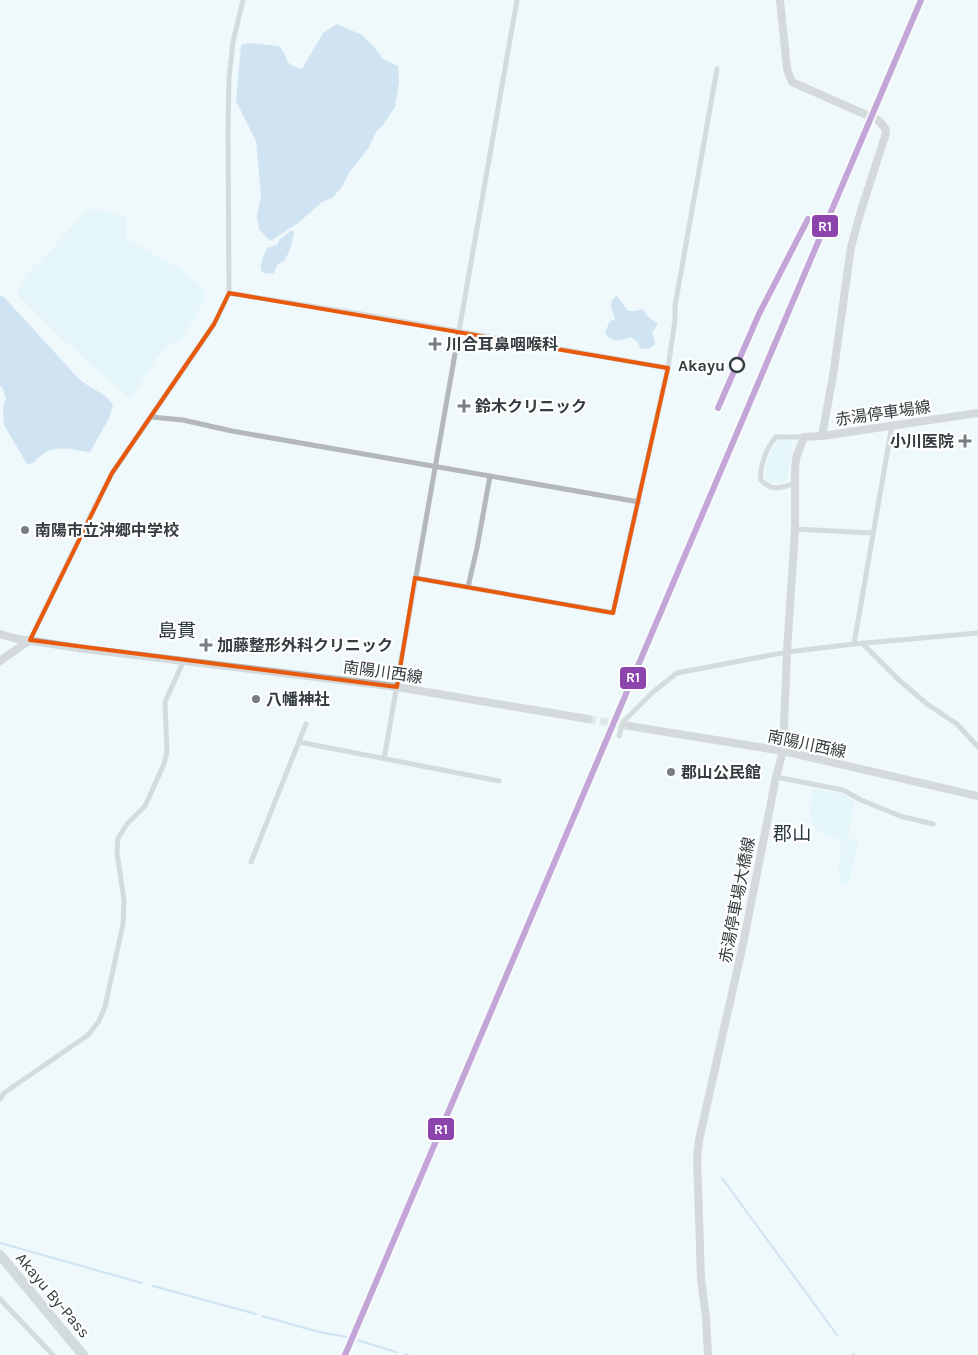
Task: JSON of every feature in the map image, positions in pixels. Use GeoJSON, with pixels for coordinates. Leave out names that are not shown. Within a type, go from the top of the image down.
{"type":"FeatureCollection","features":[{"type":"Feature","properties":{"kind":"highway","name":"Akayu By-Pass"},"geometry":{"type":"LineString","coordinates":[[0,1255],[84,1355]]}},
{"type":"Feature","properties":{"kind":"main road"},"geometry":{"type":"LineString","coordinates":[[780,0],[787,69],[792,82],[878,120],[885,128],[886,133],[851,247],[833,376],[822,436]]}},
{"type":"Feature","properties":{"kind":"main road","name":"赤湯停車場線"},"geometry":{"type":"LineString","coordinates":[[804,437],[978,413]]}},
{"type":"Feature","properties":{"kind":"main road","name":"赤湯停車場大橋線"},"geometry":{"type":"LineString","coordinates":[[708,1355],[701,1278],[697,1158],[699,1140],[743,944],[776,776],[783,751],[795,529],[796,458],[804,437]]}},
{"type":"Feature","properties":{"kind":"main road","name":"南陽川西線"},"geometry":{"type":"LineString","coordinates":[[0,634],[13,638],[85,649],[396,687],[588,719]]}},
{"type":"Feature","properties":{"kind":"main road"},"geometry":{"type":"LineString","coordinates":[[0,661],[30,640]]}},
{"type":"Feature","properties":{"kind":"main road","name":"南陽川西線"},"geometry":{"type":"LineString","coordinates":[[629,726],[783,751],[978,796]]}},
{"type":"Feature","properties":{"kind":"street"},"geometry":{"type":"LineString","coordinates":[[30,640],[112,473],[214,324],[229,293],[229,78],[243,0]]}},
{"type":"Feature","properties":{"kind":"street"},"geometry":{"type":"LineString","coordinates":[[384,759],[517,0]]}},
{"type":"Feature","properties":{"kind":"street"},"geometry":{"type":"LineString","coordinates":[[415,578],[613,613],[668,368],[675,320],[675,306],[716,69]]}},
{"type":"Feature","properties":{"kind":"street"},"geometry":{"type":"LineString","coordinates":[[229,293],[668,368]]}},
{"type":"Feature","properties":{"kind":"street"},"geometry":{"type":"LineString","coordinates":[[151,417],[183,420],[639,502]]}},
{"type":"Feature","properties":{"kind":"street"},"geometry":{"type":"LineString","coordinates":[[854,644],[892,425]]}},
{"type":"Feature","properties":{"kind":"street"},"geometry":{"type":"LineString","coordinates":[[795,483],[780,489],[770,488],[761,480],[760,471],[771,443],[776,437],[804,437]]}},
{"type":"Feature","properties":{"kind":"street"},"geometry":{"type":"LineString","coordinates":[[468,587],[490,476]]}},
{"type":"Feature","properties":{"kind":"street"},"geometry":{"type":"LineString","coordinates":[[795,529],[874,533]]}},
{"type":"Feature","properties":{"kind":"street"},"geometry":{"type":"LineString","coordinates":[[619,736],[623,722],[653,692],[677,673],[787,652],[978,633]]}},
{"type":"Feature","properties":{"kind":"street"},"geometry":{"type":"LineString","coordinates":[[862,644],[899,680],[928,704],[957,724],[978,747]]}},
{"type":"Feature","properties":{"kind":"street"},"geometry":{"type":"LineString","coordinates":[[0,1098],[4,1093],[88,1035],[100,1020],[105,1007],[123,924],[124,900],[118,838],[126,824],[145,806],[164,764],[166,752],[165,702],[184,660]]}},
{"type":"Feature","properties":{"kind":"street"},"geometry":{"type":"LineString","coordinates":[[251,862],[306,724]]}},
{"type":"Feature","properties":{"kind":"street"},"geometry":{"type":"LineString","coordinates":[[299,742],[499,781]]}},
{"type":"Feature","properties":{"kind":"street"},"geometry":{"type":"LineString","coordinates":[[776,776],[842,790],[900,816],[932,824]]}},
{"type":"Feature","properties":{"kind":"street"},"geometry":{"type":"LineString","coordinates":[[0,1299],[53,1355]]}},
{"type":"Feature","properties":{"kind":"highlighted area"},"geometry":{"type":"Polygon","coordinates":[[[229,293],[668,368],[613,613],[415,578],[397,687],[30,640],[112,473],[214,324],[229,293]]]}},
{"type":"Feature","properties":{"kind":"shaded area"},"geometry":{"type":"Polygon","coordinates":[[[89,209],[127,216],[126,239],[181,269],[205,291],[205,299],[182,339],[170,344],[158,356],[131,399],[61,338],[17,294],[27,273],[89,209]]]}},
{"type":"Feature","properties":{"kind":"shaded area"},"geometry":{"type":"Polygon","coordinates":[[[783,439],[792,440],[791,457],[786,480],[780,483],[768,481],[766,471],[769,458],[775,446],[783,439]]]}},
{"type":"Feature","properties":{"kind":"shaded area"},"geometry":{"type":"Polygon","coordinates":[[[813,788],[843,794],[854,801],[848,838],[858,842],[849,884],[844,885],[841,883],[839,870],[840,840],[821,833],[813,824],[811,812],[813,788]]]}},
{"type":"Feature","properties":{"kind":"water"},"geometry":{"type":"Polygon","coordinates":[[[337,24],[362,35],[383,59],[398,66],[399,82],[395,107],[376,132],[369,147],[349,173],[342,187],[332,198],[322,202],[298,223],[270,241],[259,229],[257,217],[261,195],[256,141],[236,101],[241,45],[249,43],[279,46],[291,65],[302,69],[323,33],[337,24]]]}},
{"type":"Feature","properties":{"kind":"water"},"geometry":{"type":"Polygon","coordinates":[[[292,230],[294,233],[290,250],[284,261],[278,264],[274,273],[263,272],[261,266],[267,248],[277,245],[280,239],[292,230]]]}},
{"type":"Feature","properties":{"kind":"water"},"geometry":{"type":"Polygon","coordinates":[[[2,295],[79,379],[106,397],[113,405],[109,418],[90,452],[59,448],[46,452],[34,463],[27,464],[4,425],[3,408],[6,398],[2,387],[0,387],[0,296],[2,295]]]}},
{"type":"Feature","properties":{"kind":"water"},"geometry":{"type":"Polygon","coordinates":[[[617,296],[628,311],[641,309],[657,323],[652,332],[655,344],[652,347],[640,348],[638,342],[630,337],[616,340],[607,336],[605,332],[610,321],[614,320],[615,317],[611,303],[617,296]]]}},
{"type":"Feature","properties":{"kind":"waterway"},"geometry":{"type":"LineString","coordinates":[[722,1178],[837,1335]]}},
{"type":"Feature","properties":{"kind":"waterway"},"geometry":{"type":"LineString","coordinates":[[0,1243],[142,1283]]}},
{"type":"Feature","properties":{"kind":"waterway"},"geometry":{"type":"LineString","coordinates":[[153,1286],[256,1314]]}},
{"type":"Feature","properties":{"kind":"waterway"},"geometry":{"type":"LineString","coordinates":[[262,1316],[319,1332],[347,1337],[396,1352]]}},
{"type":"Feature","properties":{"kind":"tunnel"},"geometry":{"type":"LineString","coordinates":[[588,719],[629,726]]}},
{"type":"Feature","properties":{"kind":"railway"},"geometry":{"type":"LineString","coordinates":[[718,408],[737,363]]}},
{"type":"Feature","properties":{"kind":"transit line","name":"R1"},"geometry":{"type":"LineString","coordinates":[[345,1355],[921,0]]}},
{"type":"Feature","properties":{"kind":"transit line","name":"R1"},"geometry":{"type":"LineString","coordinates":[[718,408],[759,314],[808,219]]}},
{"type":"Feature","properties":{"kind":"place","name":"川合耳鼻咽喉科"},"geometry":{"type":"Point","coordinates":[435,344]}},
{"type":"Feature","properties":{"kind":"place","name":"Akayu"},"geometry":{"type":"Point","coordinates":[737,365]}},
{"type":"Feature","properties":{"kind":"place","name":"鈴木クリニック"},"geometry":{"type":"Point","coordinates":[464,406]}},
{"type":"Feature","properties":{"kind":"place","name":"小川医院"},"geometry":{"type":"Point","coordinates":[965,441]}},
{"type":"Feature","properties":{"kind":"place","name":"南陽市立沖郷中学校"},"geometry":{"type":"Point","coordinates":[25,530]}},
{"type":"Feature","properties":{"kind":"place","name":"加藤整形外科クリニック"},"geometry":{"type":"Point","coordinates":[206,645]}},
{"type":"Feature","properties":{"kind":"place","name":"八幡神社"},"geometry":{"type":"Point","coordinates":[256,699]}},
{"type":"Feature","properties":{"kind":"place","name":"郡山公民館"},"geometry":{"type":"Point","coordinates":[671,772]}},
{"type":"Feature","properties":{"kind":"district","name":"島貫"},"geometry":{"type":"Point","coordinates":[177,631]}},
{"type":"Feature","properties":{"kind":"district","name":"郡山"},"geometry":{"type":"Point","coordinates":[792,834]}}]}
